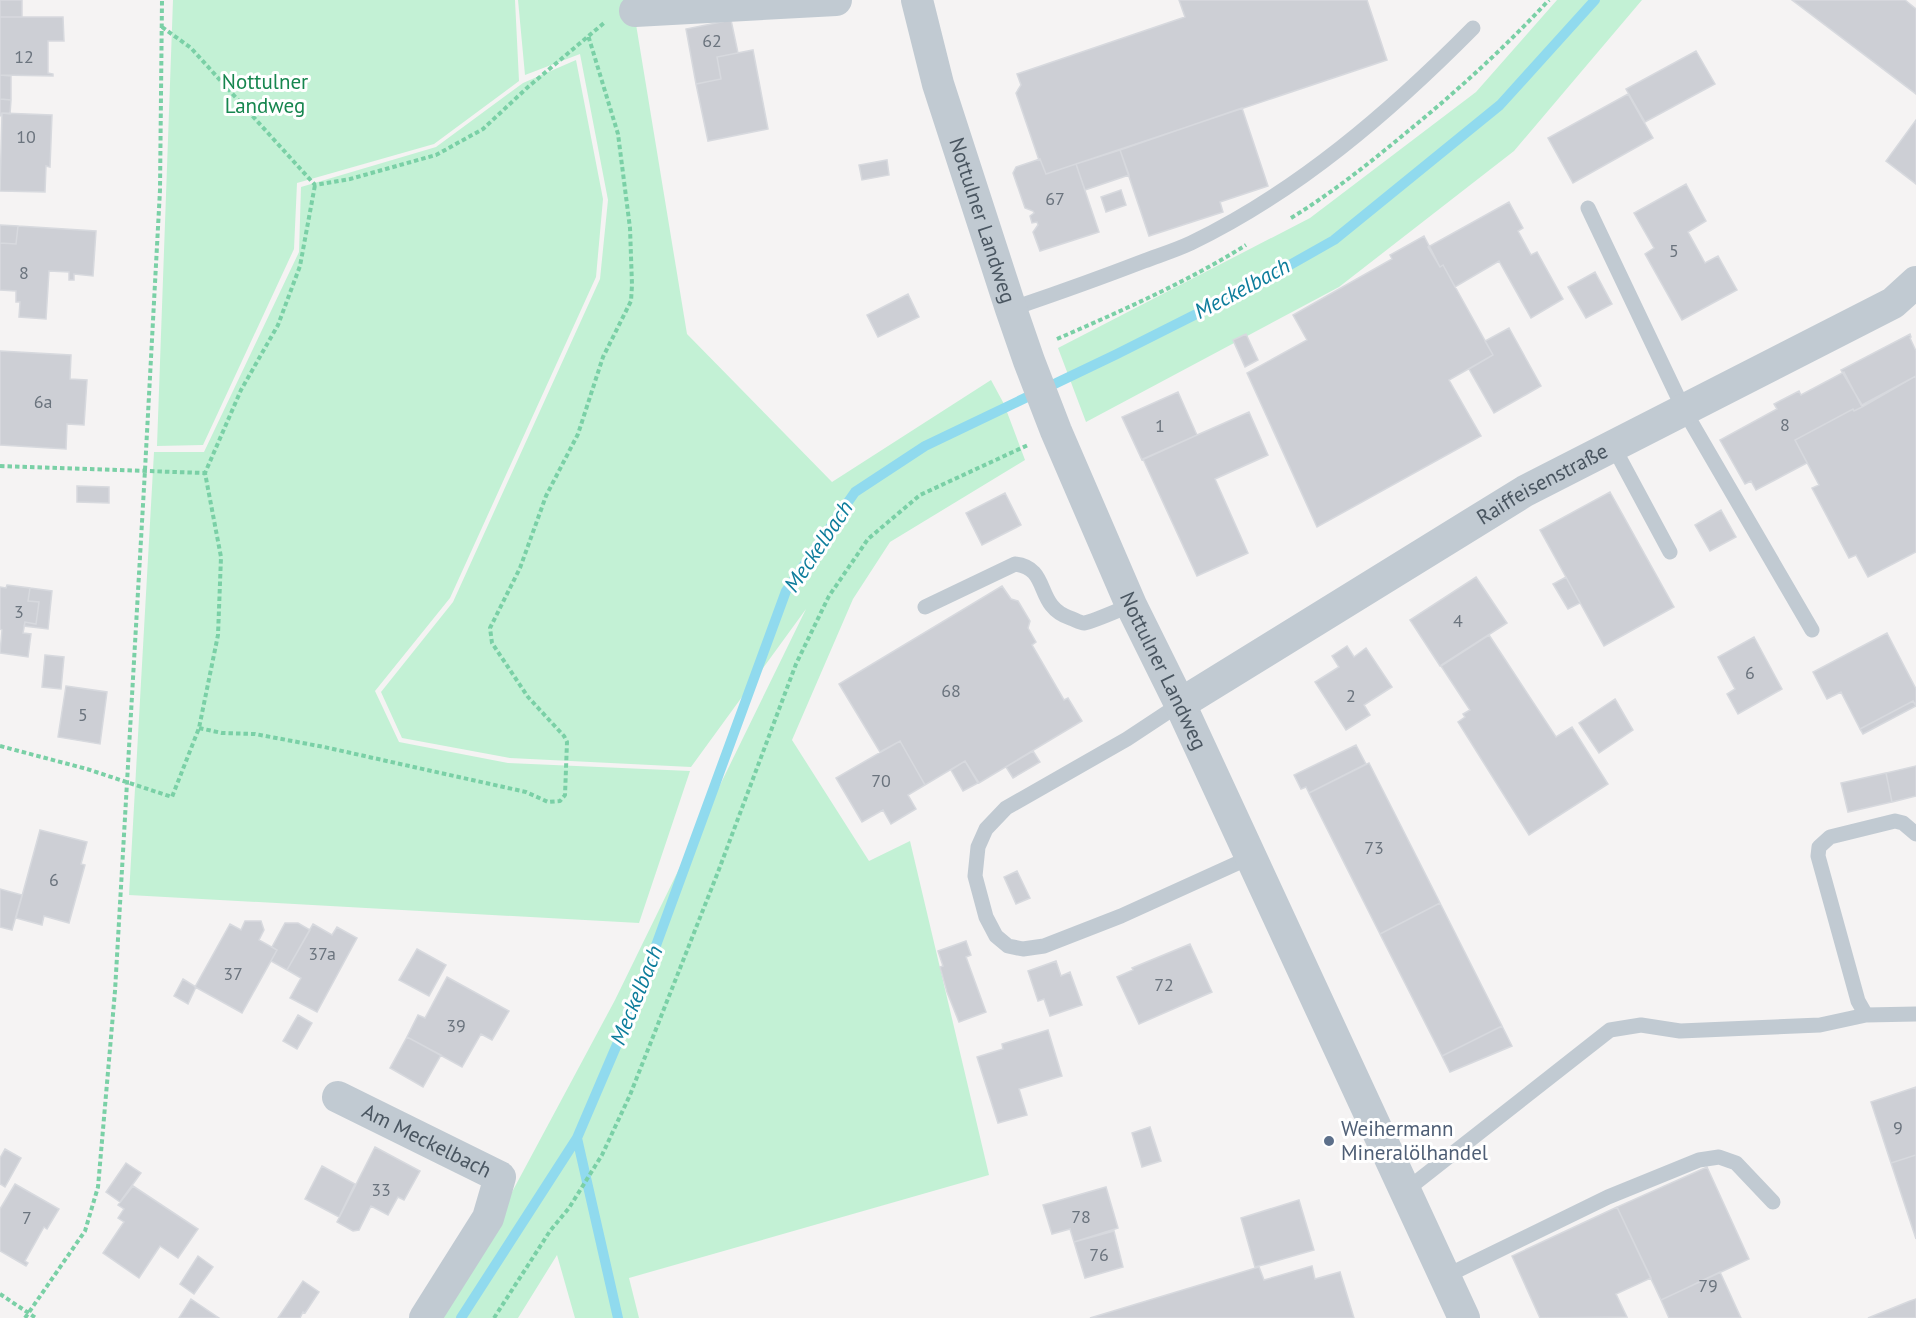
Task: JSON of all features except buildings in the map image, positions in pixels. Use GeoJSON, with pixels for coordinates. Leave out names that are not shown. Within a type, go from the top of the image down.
{"type":"FeatureCollection","features":[{"type":"Feature","properties":{"kind":"street"},"geometry":{"type":"LineString","coordinates":[[635,11],[836,0]]}},
{"type":"Feature","properties":{"kind":"street","name":"Nottulner Landweg"},"geometry":{"type":"LineString","coordinates":[[917,0],[938,84],[1011,309],[1053,425],[1131,605],[1180,704],[1464,1318]]}},
{"type":"Feature","properties":{"kind":"street","name":"Raiffeisenstraße"},"geometry":{"type":"LineString","coordinates":[[1180,704],[1525,491],[1893,303],[1916,282]]}},
{"type":"Feature","properties":{"kind":"street","name":"Am Meckelbach"},"geometry":{"type":"LineString","coordinates":[[338,1097],[500,1177],[488,1218],[425,1318]]}},
{"type":"Feature","properties":{"kind":"lane"},"geometry":{"type":"LineString","coordinates":[[1011,309],[1190,244],[1260,205],[1348,142],[1439,62],[1473,28]]}},
{"type":"Feature","properties":{"kind":"lane"},"geometry":{"type":"LineString","coordinates":[[1588,208],[1684,410],[1812,630]]}},
{"type":"Feature","properties":{"kind":"lane"},"geometry":{"type":"LineString","coordinates":[[1613,446],[1670,552]]}},
{"type":"Feature","properties":{"kind":"lane"},"geometry":{"type":"LineString","coordinates":[[925,607],[1015,564],[1027,565],[1037,575],[1048,603],[1062,615],[1083,623],[1131,605]]}},
{"type":"Feature","properties":{"kind":"lane"},"geometry":{"type":"LineString","coordinates":[[1180,704],[1127,739],[1006,808],[986,829],[978,847],[975,876],[986,917],[996,936],[1008,946],[1023,950],[1044,946],[1121,916],[1251,857]]}},
{"type":"Feature","properties":{"kind":"lane"},"geometry":{"type":"LineString","coordinates":[[1866,1015],[1858,1001],[1818,856],[1819,846],[1830,837],[1895,821],[1903,823],[1916,834]]}},
{"type":"Feature","properties":{"kind":"lane"},"geometry":{"type":"LineString","coordinates":[[1405,1191],[1610,1030],[1641,1025],[1680,1031],[1820,1025],[1866,1015],[1916,1014]]}},
{"type":"Feature","properties":{"kind":"lane"},"geometry":{"type":"LineString","coordinates":[[1444,1276],[1608,1197],[1699,1160],[1719,1157],[1736,1163],[1773,1202]]}},
{"type":"Feature","properties":{"kind":"path"},"geometry":{"type":"LineString","coordinates":[[25,1318],[85,1231],[98,1187],[115,991],[145,470],[160,190],[162,0]]}},
{"type":"Feature","properties":{"kind":"path"},"geometry":{"type":"LineString","coordinates":[[315,185],[350,179],[436,154],[474,134],[483,129],[604,22],[635,11]]}},
{"type":"Feature","properties":{"kind":"path"},"geometry":{"type":"LineString","coordinates":[[162,26],[191,48],[315,185]]}},
{"type":"Feature","properties":{"kind":"path"},"geometry":{"type":"LineString","coordinates":[[199,728],[222,733],[255,734],[365,756],[526,792],[548,802],[560,801],[566,795],[567,742],[528,697],[489,635],[490,628],[520,568],[546,496],[578,434],[603,357],[631,301],[630,228],[618,134],[588,35]]}},
{"type":"Feature","properties":{"kind":"path"},"geometry":{"type":"LineString","coordinates":[[0,747],[87,769],[172,797],[199,728],[218,635],[222,557],[205,473],[241,390],[278,325],[300,266],[315,185]]}},
{"type":"Feature","properties":{"kind":"path"},"geometry":{"type":"LineString","coordinates":[[494,1318],[602,1155],[630,1095],[665,1010],[796,664],[830,596],[868,539],[920,495],[1053,425]]}},
{"type":"Feature","properties":{"kind":"path"},"geometry":{"type":"LineString","coordinates":[[0,466],[205,473]]}},
{"type":"Feature","properties":{"kind":"path"},"geometry":{"type":"LineString","coordinates":[[0,1294],[36,1318]]}},
{"type":"Feature","properties":{"kind":"green space","name":"Nottulner Landweg"},"geometry":{"type":"Polygon","coordinates":[[[173,0],[515,0],[519,81],[434,144],[297,183],[294,249],[203,445],[157,446],[173,0]]]}},
{"type":"Feature","properties":{"kind":"green space"},"geometry":{"type":"Polygon","coordinates":[[[518,0],[632,0],[687,334],[832,482],[991,380],[1004,404],[1025,460],[890,542],[853,599],[792,740],[869,861],[910,841],[989,1175],[629,1278],[639,1318],[575,1318],[557,1255],[518,1318],[437,1318],[482,1248],[615,1000],[806,609],[691,767],[510,758],[402,738],[381,692],[453,602],[600,279],[608,200],[580,54],[525,75],[518,0]]]}},
{"type":"Feature","properties":{"kind":"green space"},"geometry":{"type":"Polygon","coordinates":[[[1557,0],[1642,0],[1514,151],[1339,287],[1086,422],[1058,348],[1310,218],[1476,92],[1557,0]]]}},
{"type":"Feature","properties":{"kind":"green space"},"geometry":{"type":"Polygon","coordinates":[[[576,60],[603,199],[596,277],[450,598],[375,691],[399,742],[508,763],[690,771],[639,923],[129,895],[154,452],[204,452],[299,252],[301,187],[436,147],[523,83],[576,60]]]}},
{"type":"Feature","properties":{"kind":"waterway","name":"Meckelbach"},"geometry":{"type":"LineString","coordinates":[[461,1318],[577,1138],[636,1000],[786,591],[855,492],[925,446],[1258,283],[1334,240],[1500,105],[1595,0]]}},
{"type":"Feature","properties":{"kind":"waterway"},"geometry":{"type":"LineString","coordinates":[[577,1138],[618,1318]]}},
{"type":"Feature","properties":{"kind":"place","name":"Weihermann Mineralölhandel"},"geometry":{"type":"Point","coordinates":[1329,1141]}}]}
